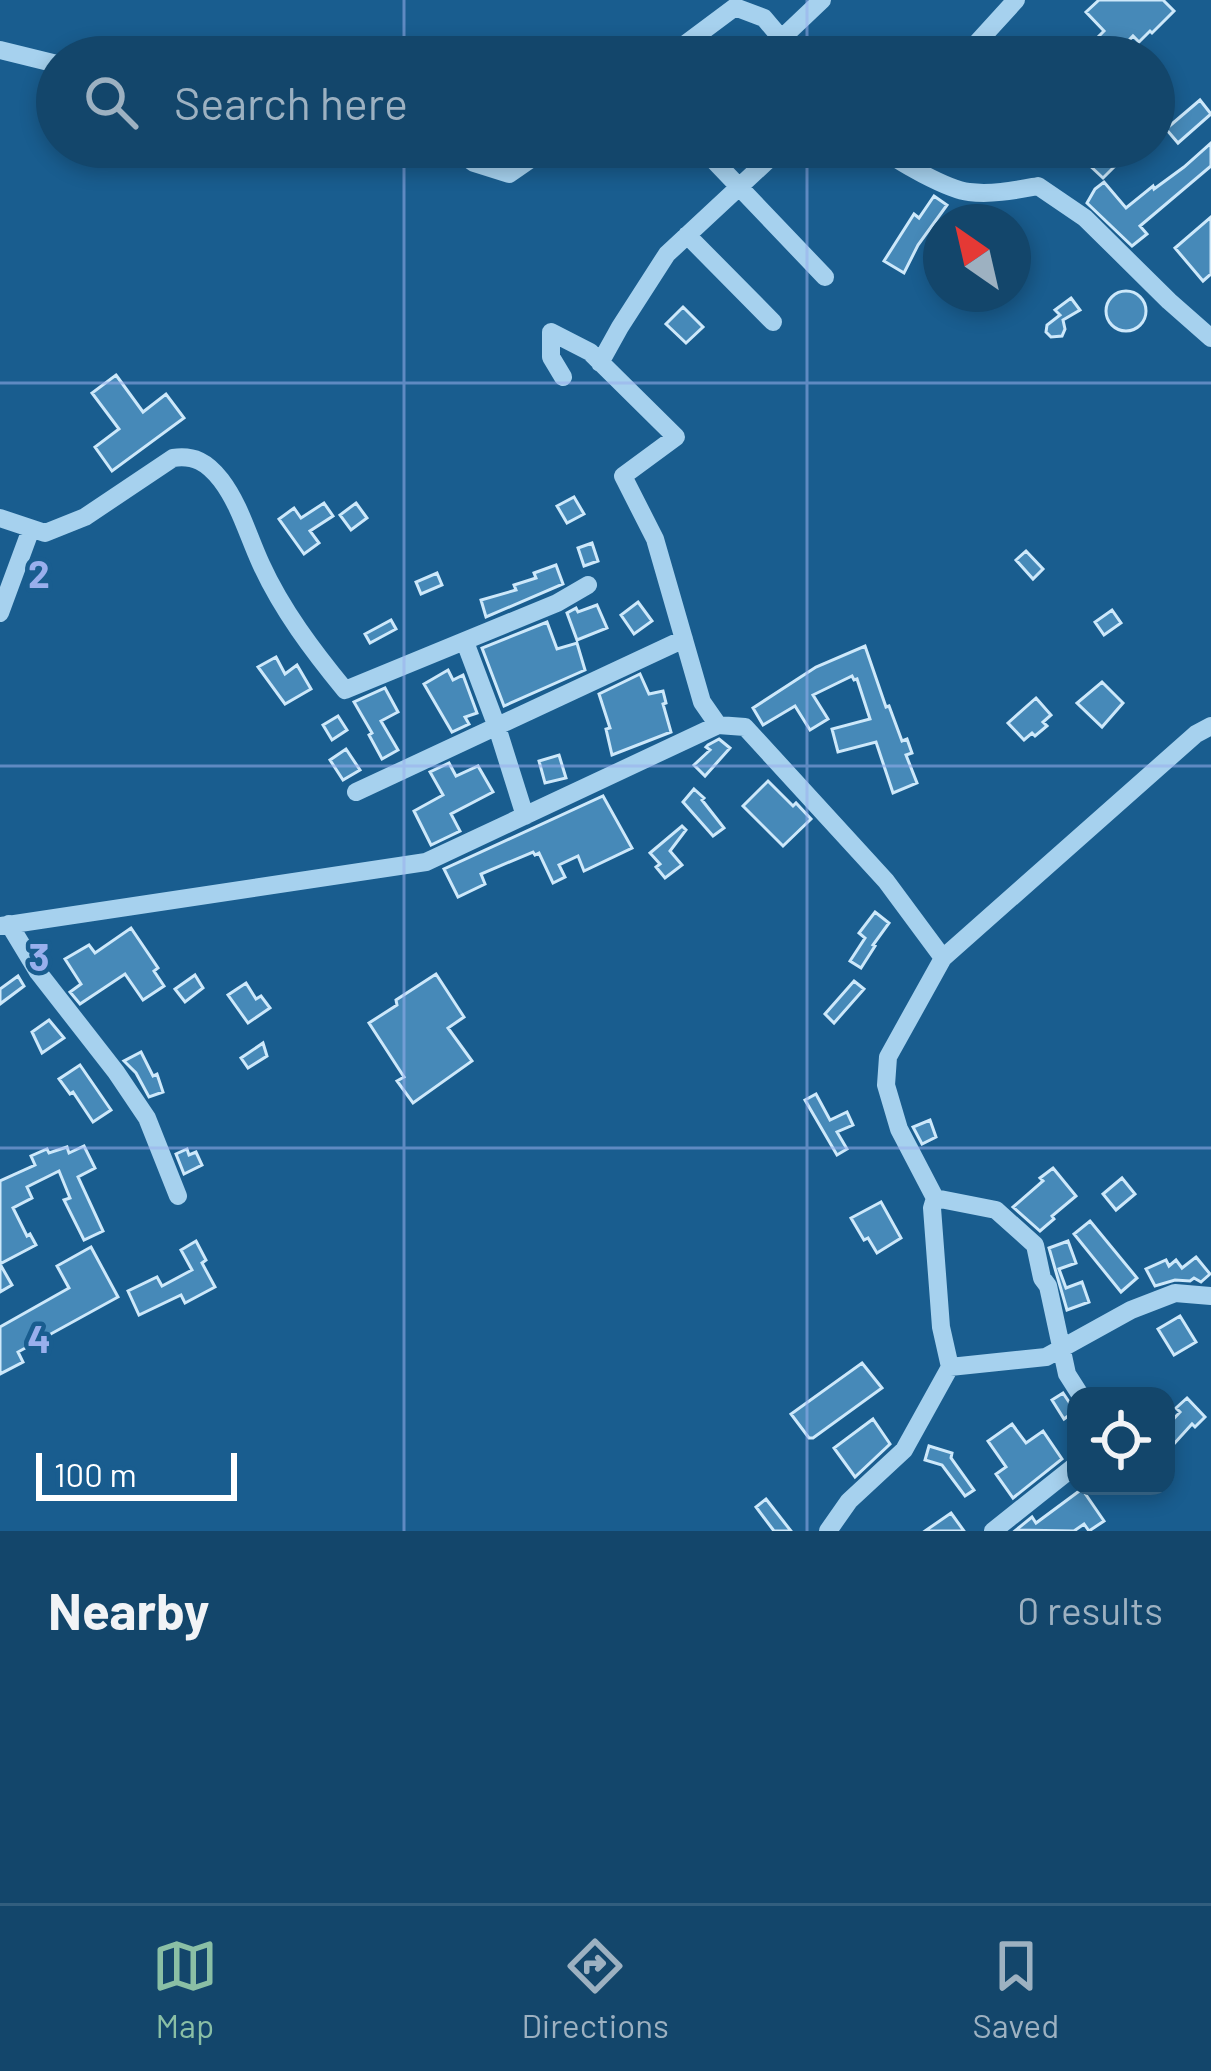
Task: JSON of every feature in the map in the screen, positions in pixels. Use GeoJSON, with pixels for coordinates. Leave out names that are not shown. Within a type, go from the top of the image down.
{"type":"FeatureCollection","features":[{"type":"Feature","properties":{"kind":"street"},"geometry":{"type":"LineString","coordinates":[[784,36],[822,0]]}},
{"type":"Feature","properties":{"kind":"street"},"geometry":{"type":"LineString","coordinates":[[983,36],[1016,0]]}},
{"type":"Feature","properties":{"kind":"street"},"geometry":{"type":"LineString","coordinates":[[691,36],[723,7],[735,7],[764,18],[780,36]]}},
{"type":"Feature","properties":{"kind":"street"},"geometry":{"type":"LineString","coordinates":[[0,50],[36,59]]}},
{"type":"Feature","properties":{"kind":"street"},"geometry":{"type":"LineString","coordinates":[[488,168],[509,174],[518,168]]}},
{"type":"Feature","properties":{"kind":"street"},"geometry":{"type":"LineString","coordinates":[[720,168],[824,277]]}},
{"type":"Feature","properties":{"kind":"street"},"geometry":{"type":"LineString","coordinates":[[600,363],[667,254],[759,168]]}},
{"type":"Feature","properties":{"kind":"street"},"geometry":{"type":"LineString","coordinates":[[913,168],[964,192],[998,193],[1038,186],[1085,218],[1211,338]]}},
{"type":"Feature","properties":{"kind":"street"},"geometry":{"type":"LineString","coordinates":[[687,235],[773,322]]}},
{"type":"Feature","properties":{"kind":"street"},"geometry":{"type":"LineString","coordinates":[[562,377],[551,357],[551,332],[590,352],[676,436],[623,476],[655,538],[702,702],[718,725]]}},
{"type":"Feature","properties":{"kind":"street"},"geometry":{"type":"LineString","coordinates":[[0,518],[45,533],[85,518],[173,458],[199,459],[219,478],[243,516],[262,567],[308,645],[345,690],[557,603],[588,585]]}},
{"type":"Feature","properties":{"kind":"street"},"geometry":{"type":"LineString","coordinates":[[0,613],[31,529]]}},
{"type":"Feature","properties":{"kind":"street"},"geometry":{"type":"LineString","coordinates":[[356,792],[684,639]]}},
{"type":"Feature","properties":{"kind":"street"},"geometry":{"type":"LineString","coordinates":[[465,642],[525,816]]}},
{"type":"Feature","properties":{"kind":"street"},"geometry":{"type":"LineString","coordinates":[[178,1196],[147,1118],[5,925],[426,862],[718,725],[745,727],[886,881],[943,958]]}},
{"type":"Feature","properties":{"kind":"street"},"geometry":{"type":"LineString","coordinates":[[828,1531],[849,1501],[904,1450],[950,1367],[941,1328],[934,1198],[898,1129],[886,1085],[888,1057],[943,958],[1196,734],[1211,726]]}},
{"type":"Feature","properties":{"kind":"street"},"geometry":{"type":"LineString","coordinates":[[934,1198],[996,1210],[1035,1245],[1066,1374],[1075,1387]]}},
{"type":"Feature","properties":{"kind":"street"},"geometry":{"type":"LineString","coordinates":[[950,1367],[1046,1357],[1131,1310],[1175,1293],[1211,1296]]}},
{"type":"Feature","properties":{"kind":"street"},"geometry":{"type":"LineString","coordinates":[[993,1531],[1067,1472]]}},
{"type":"Feature","properties":{"kind":"building"},"geometry":{"type":"Polygon","coordinates":[[[1099,0],[1163,0],[1174,11],[1145,36],[1099,36],[1104,31],[1086,12],[1099,0]]]}},
{"type":"Feature","properties":{"kind":"building"},"geometry":{"type":"Polygon","coordinates":[[[1200,100],[1211,114],[1178,143],[1175,121],[1200,100]]]}},
{"type":"Feature","properties":{"kind":"building"},"geometry":{"type":"Polygon","coordinates":[[[1211,143],[1211,166],[1140,226],[1147,234],[1132,246],[1087,203],[1104,182],[1126,208],[1211,143]]]}},
{"type":"Feature","properties":{"kind":"building"},"geometry":{"type":"Polygon","coordinates":[[[1092,168],[1113,168],[1103,178],[1092,168]]]}},
{"type":"Feature","properties":{"kind":"building"},"geometry":{"type":"Polygon","coordinates":[[[923,212],[923,238],[904,273],[884,261],[914,214],[919,218],[923,212]]]}},
{"type":"Feature","properties":{"kind":"building"},"geometry":{"type":"Polygon","coordinates":[[[1211,217],[1211,274],[1203,281],[1175,248],[1211,217]]]}},
{"type":"Feature","properties":{"kind":"building"},"geometry":{"type":"Polygon","coordinates":[[[1126,291],[1140,297],[1146,311],[1140,325],[1126,331],[1112,325],[1106,311],[1112,297],[1126,291]]]}},
{"type":"Feature","properties":{"kind":"building"},"geometry":{"type":"Polygon","coordinates":[[[1071,298],[1080,310],[1063,320],[1062,336],[1051,337],[1047,325],[1060,315],[1055,310],[1071,298]]]}},
{"type":"Feature","properties":{"kind":"building"},"geometry":{"type":"Polygon","coordinates":[[[683,307],[703,327],[686,343],[666,324],[683,307]]]}},
{"type":"Feature","properties":{"kind":"building"},"geometry":{"type":"Polygon","coordinates":[[[116,375],[143,412],[166,394],[184,418],[112,471],[95,447],[119,429],[92,393],[116,375]]]}},
{"type":"Feature","properties":{"kind":"building"},"geometry":{"type":"Polygon","coordinates":[[[574,497],[584,514],[567,523],[557,506],[574,497]]]}},
{"type":"Feature","properties":{"kind":"building"},"geometry":{"type":"Polygon","coordinates":[[[324,503],[333,516],[310,531],[319,543],[304,554],[279,519],[294,508],[301,518],[324,503]]]}},
{"type":"Feature","properties":{"kind":"building"},"geometry":{"type":"Polygon","coordinates":[[[356,503],[367,518],[351,530],[340,515],[356,503]]]}},
{"type":"Feature","properties":{"kind":"building"},"geometry":{"type":"Polygon","coordinates":[[[592,543],[598,561],[584,566],[578,548],[592,543]]]}},
{"type":"Feature","properties":{"kind":"building"},"geometry":{"type":"Polygon","coordinates":[[[1026,551],[1043,569],[1033,579],[1016,560],[1026,551]]]}},
{"type":"Feature","properties":{"kind":"building"},"geometry":{"type":"Polygon","coordinates":[[[556,565],[563,584],[486,617],[481,600],[516,590],[514,585],[556,565]]]}},
{"type":"Feature","properties":{"kind":"building"},"geometry":{"type":"Polygon","coordinates":[[[437,573],[442,585],[421,594],[416,582],[437,573]]]}},
{"type":"Feature","properties":{"kind":"building"},"geometry":{"type":"Polygon","coordinates":[[[638,602],[652,621],[634,634],[621,615],[638,602]]]}},
{"type":"Feature","properties":{"kind":"building"},"geometry":{"type":"Polygon","coordinates":[[[597,605],[607,628],[577,640],[567,613],[597,605]]]}},
{"type":"Feature","properties":{"kind":"building"},"geometry":{"type":"Polygon","coordinates":[[[1112,610],[1121,623],[1104,635],[1095,622],[1112,610]]]}},
{"type":"Feature","properties":{"kind":"building"},"geometry":{"type":"Polygon","coordinates":[[[391,620],[396,629],[370,643],[365,634],[391,620]]]}},
{"type":"Feature","properties":{"kind":"building"},"geometry":{"type":"Polygon","coordinates":[[[547,622],[557,649],[577,643],[585,670],[504,706],[482,648],[547,622]]]}},
{"type":"Feature","properties":{"kind":"building"},"geometry":{"type":"Polygon","coordinates":[[[865,646],[886,707],[912,753],[906,755],[917,783],[893,793],[876,742],[838,752],[832,729],[870,719],[857,679],[852,676],[813,695],[828,719],[810,730],[795,706],[763,725],[753,708],[816,667],[865,646]]]}},
{"type":"Feature","properties":{"kind":"building"},"geometry":{"type":"Polygon","coordinates":[[[276,657],[285,674],[297,665],[311,689],[285,704],[258,667],[276,657]]]}},
{"type":"Feature","properties":{"kind":"building"},"geometry":{"type":"Polygon","coordinates":[[[448,670],[453,680],[463,675],[477,713],[465,717],[469,724],[452,732],[424,684],[448,670]]]}},
{"type":"Feature","properties":{"kind":"building"},"geometry":{"type":"Polygon","coordinates":[[[640,674],[649,694],[663,691],[671,732],[612,755],[606,729],[610,728],[599,694],[640,674]]]}},
{"type":"Feature","properties":{"kind":"building"},"geometry":{"type":"Polygon","coordinates":[[[1102,682],[1123,703],[1102,727],[1077,703],[1102,682]]]}},
{"type":"Feature","properties":{"kind":"building"},"geometry":{"type":"Polygon","coordinates":[[[385,688],[398,712],[381,721],[398,750],[382,759],[354,702],[385,688]]]}},
{"type":"Feature","properties":{"kind":"building"},"geometry":{"type":"Polygon","coordinates":[[[1036,698],[1051,715],[1043,722],[1047,726],[1024,740],[1008,723],[1036,698]]]}},
{"type":"Feature","properties":{"kind":"building"},"geometry":{"type":"Polygon","coordinates":[[[338,716],[347,730],[332,740],[323,725],[338,716]]]}},
{"type":"Feature","properties":{"kind":"building"},"geometry":{"type":"Polygon","coordinates":[[[719,739],[730,748],[705,776],[694,765],[710,750],[706,747],[719,739]]]}},
{"type":"Feature","properties":{"kind":"building"},"geometry":{"type":"Polygon","coordinates":[[[346,749],[360,770],[343,780],[330,760],[346,749]]]}},
{"type":"Feature","properties":{"kind":"building"},"geometry":{"type":"Polygon","coordinates":[[[559,755],[566,778],[545,783],[539,761],[559,755]]]}},
{"type":"Feature","properties":{"kind":"building"},"geometry":{"type":"Polygon","coordinates":[[[449,763],[456,776],[478,766],[493,792],[451,814],[460,831],[431,845],[414,811],[443,795],[430,772],[449,763]]]}},
{"type":"Feature","properties":{"kind":"building"},"geometry":{"type":"Polygon","coordinates":[[[768,781],[811,819],[783,846],[743,806],[768,781]]]}},
{"type":"Feature","properties":{"kind":"building"},"geometry":{"type":"Polygon","coordinates":[[[694,789],[724,828],[713,836],[683,802],[694,789]]]}},
{"type":"Feature","properties":{"kind":"building"},"geometry":{"type":"Polygon","coordinates":[[[603,796],[632,848],[584,871],[578,856],[559,865],[565,877],[553,883],[539,853],[533,852],[481,874],[485,884],[458,897],[444,869],[603,796]]]}},
{"type":"Feature","properties":{"kind":"building"},"geometry":{"type":"Polygon","coordinates":[[[682,826],[686,830],[670,851],[682,865],[665,878],[650,853],[682,826]]]}},
{"type":"Feature","properties":{"kind":"building"},"geometry":{"type":"Polygon","coordinates":[[[875,912],[889,923],[861,968],[850,961],[865,938],[859,933],[875,912]]]}},
{"type":"Feature","properties":{"kind":"building"},"geometry":{"type":"Polygon","coordinates":[[[131,928],[158,968],[154,971],[164,986],[143,1000],[125,974],[80,1004],[70,992],[81,984],[65,959],[89,945],[95,953],[131,928]]]}},
{"type":"Feature","properties":{"kind":"building"},"geometry":{"type":"Polygon","coordinates":[[[436,974],[464,1017],[448,1028],[472,1061],[413,1103],[397,1081],[404,1077],[369,1023],[436,974]]]}},
{"type":"Feature","properties":{"kind":"building"},"geometry":{"type":"Polygon","coordinates":[[[195,975],[203,988],[185,1002],[175,989],[195,975]]]}},
{"type":"Feature","properties":{"kind":"building"},"geometry":{"type":"Polygon","coordinates":[[[18,976],[24,986],[0,1004],[0,989],[18,976]]]}},
{"type":"Feature","properties":{"kind":"building"},"geometry":{"type":"Polygon","coordinates":[[[854,981],[864,989],[834,1023],[825,1014],[854,981]]]}},
{"type":"Feature","properties":{"kind":"building"},"geometry":{"type":"Polygon","coordinates":[[[246,983],[256,999],[261,996],[270,1008],[248,1023],[228,995],[246,983]]]}},
{"type":"Feature","properties":{"kind":"building"},"geometry":{"type":"Polygon","coordinates":[[[49,1020],[64,1038],[42,1053],[32,1032],[49,1020]]]}},
{"type":"Feature","properties":{"kind":"building"},"geometry":{"type":"Polygon","coordinates":[[[263,1043],[267,1056],[248,1068],[241,1058],[263,1043]]]}},
{"type":"Feature","properties":{"kind":"building"},"geometry":{"type":"Polygon","coordinates":[[[141,1052],[163,1092],[149,1097],[124,1061],[141,1052]]]}},
{"type":"Feature","properties":{"kind":"building"},"geometry":{"type":"Polygon","coordinates":[[[80,1065],[111,1110],[93,1122],[59,1079],[80,1065]]]}},
{"type":"Feature","properties":{"kind":"building"},"geometry":{"type":"Polygon","coordinates":[[[816,1094],[830,1120],[847,1112],[853,1125],[837,1132],[847,1149],[837,1155],[805,1100],[816,1094]]]}},
{"type":"Feature","properties":{"kind":"building"},"geometry":{"type":"Polygon","coordinates":[[[930,1120],[936,1137],[922,1144],[913,1127],[930,1120]]]}},
{"type":"Feature","properties":{"kind":"building"},"geometry":{"type":"Polygon","coordinates":[[[84,1146],[95,1168],[78,1177],[103,1231],[84,1240],[64,1200],[70,1198],[59,1171],[27,1187],[32,1198],[13,1208],[36,1245],[0,1264],[0,1181],[35,1165],[31,1156],[47,1149],[49,1153],[67,1147],[69,1153],[84,1146]]]}},
{"type":"Feature","properties":{"kind":"building"},"geometry":{"type":"Polygon","coordinates":[[[187,1149],[189,1155],[196,1152],[202,1165],[184,1174],[176,1154],[187,1149]]]}},
{"type":"Feature","properties":{"kind":"building"},"geometry":{"type":"Polygon","coordinates":[[[1053,1168],[1076,1196],[1040,1231],[1013,1207],[1053,1168]]]}},
{"type":"Feature","properties":{"kind":"building"},"geometry":{"type":"Polygon","coordinates":[[[1122,1178],[1135,1194],[1116,1210],[1103,1194],[1122,1178]]]}},
{"type":"Feature","properties":{"kind":"building"},"geometry":{"type":"Polygon","coordinates":[[[881,1202],[901,1238],[877,1253],[851,1218],[881,1202]]]}},
{"type":"Feature","properties":{"kind":"building"},"geometry":{"type":"Polygon","coordinates":[[[1090,1221],[1137,1278],[1121,1292],[1074,1234],[1090,1221]]]}},
{"type":"Feature","properties":{"kind":"building"},"geometry":{"type":"Polygon","coordinates":[[[196,1241],[215,1287],[185,1303],[181,1295],[139,1315],[128,1291],[157,1277],[162,1286],[192,1270],[181,1250],[196,1241]]]}},
{"type":"Feature","properties":{"kind":"building"},"geometry":{"type":"Polygon","coordinates":[[[1068,1241],[1076,1263],[1059,1269],[1066,1288],[1082,1282],[1089,1302],[1067,1310],[1049,1248],[1068,1241]]]}},
{"type":"Feature","properties":{"kind":"building"},"geometry":{"type":"Polygon","coordinates":[[[91,1247],[118,1297],[18,1352],[23,1362],[0,1374],[0,1327],[69,1288],[57,1266],[91,1247]]]}},
{"type":"Feature","properties":{"kind":"building"},"geometry":{"type":"Polygon","coordinates":[[[1196,1257],[1210,1274],[1201,1282],[1194,1278],[1155,1286],[1146,1269],[1166,1260],[1169,1266],[1176,1260],[1182,1268],[1196,1257]]]}},
{"type":"Feature","properties":{"kind":"building"},"geometry":{"type":"Polygon","coordinates":[[[0,1264],[12,1285],[0,1292],[0,1264]]]}},
{"type":"Feature","properties":{"kind":"building"},"geometry":{"type":"Polygon","coordinates":[[[1180,1316],[1196,1342],[1174,1355],[1158,1329],[1180,1316]]]}},
{"type":"Feature","properties":{"kind":"building"},"geometry":{"type":"Polygon","coordinates":[[[862,1363],[882,1388],[809,1438],[791,1414],[862,1363]]]}},
{"type":"Feature","properties":{"kind":"building"},"geometry":{"type":"Polygon","coordinates":[[[1063,1393],[1067,1417],[1064,1419],[1052,1400],[1063,1393]]]}},
{"type":"Feature","properties":{"kind":"building"},"geometry":{"type":"Polygon","coordinates":[[[1187,1398],[1205,1417],[1175,1443],[1175,1417],[1180,1412],[1176,1408],[1187,1398]]]}},
{"type":"Feature","properties":{"kind":"building"},"geometry":{"type":"Polygon","coordinates":[[[873,1419],[890,1444],[855,1477],[834,1448],[873,1419]]]}},
{"type":"Feature","properties":{"kind":"building"},"geometry":{"type":"Polygon","coordinates":[[[1012,1424],[1026,1443],[1043,1431],[1062,1459],[1013,1498],[996,1474],[1006,1467],[988,1441],[1012,1424]]]}},
{"type":"Feature","properties":{"kind":"building"},"geometry":{"type":"Polygon","coordinates":[[[929,1446],[952,1453],[974,1490],[965,1496],[942,1465],[925,1460],[929,1446]]]}},
{"type":"Feature","properties":{"kind":"building"},"geometry":{"type":"Polygon","coordinates":[[[1074,1495],[1086,1495],[1104,1521],[1089,1531],[1084,1524],[1074,1531],[1016,1530],[1032,1517],[1036,1523],[1074,1495]]]}},
{"type":"Feature","properties":{"kind":"building"},"geometry":{"type":"Polygon","coordinates":[[[766,1499],[791,1531],[774,1531],[756,1507],[766,1499]]]}},
{"type":"Feature","properties":{"kind":"building"},"geometry":{"type":"Polygon","coordinates":[[[951,1513],[964,1531],[925,1531],[951,1513]]]}}]}
